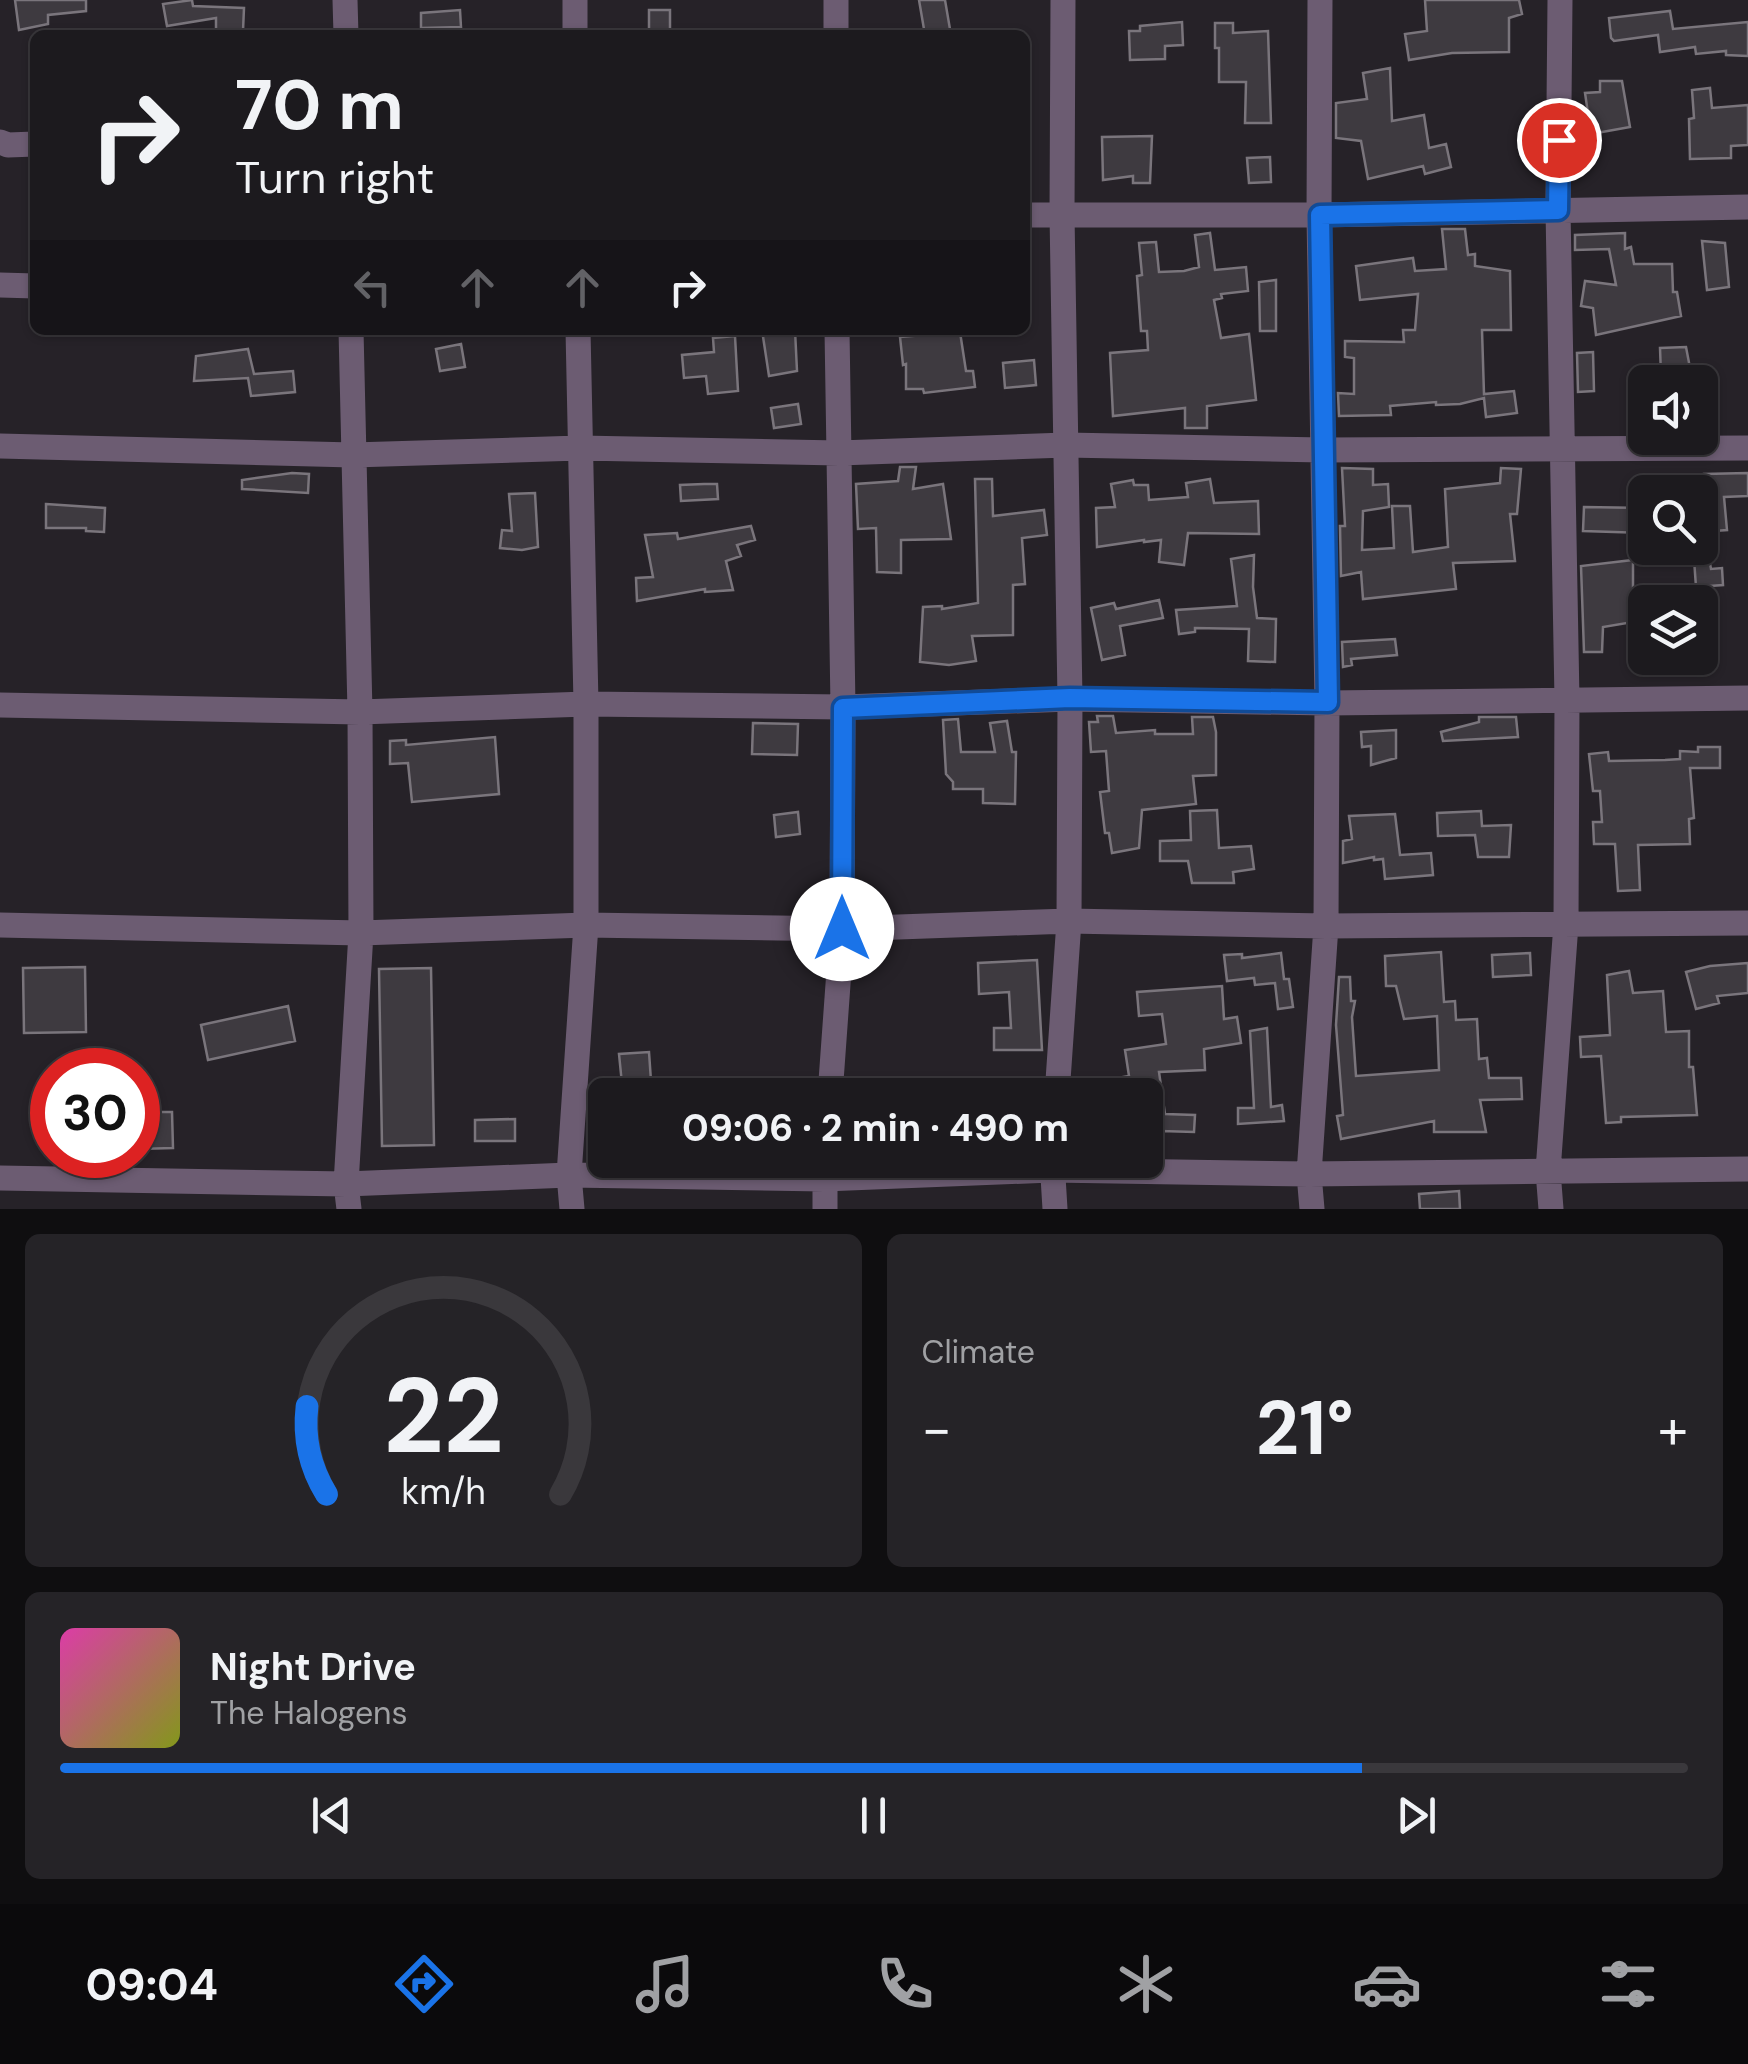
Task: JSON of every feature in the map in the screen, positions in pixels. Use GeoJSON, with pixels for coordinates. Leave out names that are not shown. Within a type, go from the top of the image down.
{"type":"FeatureCollection","features":[{"type":"Feature","properties":{"kind":"street"},"geometry":{"type":"LineString","coordinates":[[345,0],[346,30]]}},
{"type":"Feature","properties":{"kind":"street"},"geometry":{"type":"LineString","coordinates":[[575,0],[575,30]]}},
{"type":"Feature","properties":{"kind":"street"},"geometry":{"type":"LineString","coordinates":[[836,0],[836,30]]}},
{"type":"Feature","properties":{"kind":"street"},"geometry":{"type":"LineString","coordinates":[[1058,1078],[1069,922],[1063,0]]}},
{"type":"Feature","properties":{"kind":"street"},"geometry":{"type":"LineString","coordinates":[[1312,1209],[1309,1174],[1326,926],[1328,702],[1320,0]]}},
{"type":"Feature","properties":{"kind":"street"},"geometry":{"type":"LineString","coordinates":[[1551,1209],[1548,1171],[1566,924],[1567,700],[1558,210],[1560,0]]}},
{"type":"Feature","properties":{"kind":"street"},"geometry":{"type":"LineString","coordinates":[[0,142],[8,146],[30,144]]}},
{"type":"Feature","properties":{"kind":"street"},"geometry":{"type":"LineString","coordinates":[[1030,216],[1748,207]]}},
{"type":"Feature","properties":{"kind":"street"},"geometry":{"type":"LineString","coordinates":[[0,285],[30,286]]}},
{"type":"Feature","properties":{"kind":"street"},"geometry":{"type":"LineString","coordinates":[[348,1197],[362,933],[351,335]]}},
{"type":"Feature","properties":{"kind":"street"},"geometry":{"type":"LineString","coordinates":[[572,1209],[569,1176],[586,925],[578,335]]}},
{"type":"Feature","properties":{"kind":"street"},"geometry":{"type":"LineString","coordinates":[[831,1078],[842,929],[837,335]]}},
{"type":"Feature","properties":{"kind":"street"},"geometry":{"type":"LineString","coordinates":[[0,446],[353,455],[580,448],[839,453],[1066,445],[1324,450],[1748,448]]}},
{"type":"Feature","properties":{"kind":"street"},"geometry":{"type":"LineString","coordinates":[[0,705],[360,712],[586,704],[843,708],[1070,698],[1328,702],[1748,698]]}},
{"type":"Feature","properties":{"kind":"street"},"geometry":{"type":"LineString","coordinates":[[0,925],[362,933],[586,925],[842,929],[1069,922],[1326,926],[1748,923]]}},
{"type":"Feature","properties":{"kind":"street"},"geometry":{"type":"LineString","coordinates":[[1163,1169],[1309,1174],[1748,1168]]}},
{"type":"Feature","properties":{"kind":"street"},"geometry":{"type":"LineString","coordinates":[[0,1178],[348,1197],[588,1176]]}},
{"type":"Feature","properties":{"kind":"street"},"geometry":{"type":"LineString","coordinates":[[825,1178],[825,1209]]}},
{"type":"Feature","properties":{"kind":"street"},"geometry":{"type":"LineString","coordinates":[[1053,1178],[1055,1209]]}},
{"type":"Feature","properties":{"kind":"building"},"geometry":{"type":"Polygon","coordinates":[[[15,0],[86,0],[86,11],[48,15],[48,24],[19,30],[15,0]]]}},
{"type":"Feature","properties":{"kind":"building"},"geometry":{"type":"Polygon","coordinates":[[[192,0],[193,6],[244,8],[243,30],[216,30],[216,18],[167,26],[163,4],[192,0]]]}},
{"type":"Feature","properties":{"kind":"building"},"geometry":{"type":"Polygon","coordinates":[[[919,0],[945,0],[950,30],[924,30],[919,0]]]}},
{"type":"Feature","properties":{"kind":"building"},"geometry":{"type":"Polygon","coordinates":[[[1425,0],[1519,0],[1522,14],[1509,18],[1509,52],[1452,53],[1409,60],[1405,34],[1427,31],[1425,0]]]}},
{"type":"Feature","properties":{"kind":"building"},"geometry":{"type":"Polygon","coordinates":[[[460,10],[461,27],[421,28],[421,13],[460,10]]]}},
{"type":"Feature","properties":{"kind":"building"},"geometry":{"type":"Polygon","coordinates":[[[649,10],[670,10],[670,30],[649,30],[649,10]]]}},
{"type":"Feature","properties":{"kind":"building"},"geometry":{"type":"Polygon","coordinates":[[[1670,11],[1673,29],[1748,22],[1748,56],[1726,55],[1726,51],[1696,54],[1695,47],[1660,52],[1658,35],[1614,41],[1611,38],[1609,18],[1670,11]]]}},
{"type":"Feature","properties":{"kind":"building"},"geometry":{"type":"Polygon","coordinates":[[[1182,22],[1183,45],[1165,46],[1165,59],[1130,60],[1129,31],[1140,31],[1140,26],[1182,22]]]}},
{"type":"Feature","properties":{"kind":"building"},"geometry":{"type":"Polygon","coordinates":[[[1215,23],[1233,23],[1233,33],[1268,31],[1271,123],[1245,123],[1246,82],[1219,82],[1215,23]]]}},
{"type":"Feature","properties":{"kind":"building"},"geometry":{"type":"Polygon","coordinates":[[[1390,68],[1392,121],[1424,115],[1429,148],[1446,144],[1451,167],[1425,174],[1423,166],[1368,179],[1361,141],[1336,138],[1336,103],[1367,99],[1363,73],[1390,68]]]}},
{"type":"Feature","properties":{"kind":"building"},"geometry":{"type":"Polygon","coordinates":[[[1600,81],[1622,81],[1630,127],[1591,134],[1585,93],[1600,92],[1600,81]]]}},
{"type":"Feature","properties":{"kind":"building"},"geometry":{"type":"Polygon","coordinates":[[[1710,88],[1712,108],[1748,105],[1748,145],[1731,146],[1731,158],[1690,159],[1692,90],[1710,88]]]}},
{"type":"Feature","properties":{"kind":"building"},"geometry":{"type":"Polygon","coordinates":[[[1152,136],[1150,183],[1133,183],[1133,176],[1103,180],[1102,137],[1152,136]]]}},
{"type":"Feature","properties":{"kind":"building"},"geometry":{"type":"Polygon","coordinates":[[[1270,157],[1271,182],[1249,183],[1247,158],[1270,157]]]}},
{"type":"Feature","properties":{"kind":"building"},"geometry":{"type":"Polygon","coordinates":[[[1442,229],[1465,229],[1468,255],[1475,254],[1475,266],[1510,271],[1511,330],[1482,330],[1484,394],[1514,391],[1517,413],[1486,417],[1484,398],[1460,404],[1390,406],[1391,415],[1339,416],[1338,393],[1354,394],[1354,358],[1345,357],[1345,341],[1404,342],[1403,330],[1415,330],[1418,294],[1360,300],[1356,266],[1413,258],[1415,271],[1446,269],[1442,229]]]}},
{"type":"Feature","properties":{"kind":"building"},"geometry":{"type":"Polygon","coordinates":[[[1210,233],[1215,270],[1246,267],[1248,291],[1221,294],[1222,298],[1214,300],[1221,338],[1249,334],[1256,400],[1207,406],[1207,428],[1185,428],[1185,408],[1113,416],[1110,353],[1148,350],[1147,331],[1141,331],[1139,243],[1156,242],[1159,272],[1184,271],[1199,267],[1195,235],[1210,233]]]}},
{"type":"Feature","properties":{"kind":"building"},"geometry":{"type":"Polygon","coordinates":[[[1625,233],[1625,249],[1631,247],[1634,264],[1672,264],[1673,292],[1677,292],[1681,316],[1596,335],[1593,308],[1581,306],[1585,281],[1616,285],[1609,249],[1575,250],[1575,235],[1625,233]]]}},
{"type":"Feature","properties":{"kind":"building"},"geometry":{"type":"Polygon","coordinates":[[[1702,241],[1725,243],[1729,287],[1707,290],[1702,241]]]}},
{"type":"Feature","properties":{"kind":"building"},"geometry":{"type":"Polygon","coordinates":[[[1276,280],[1276,331],[1260,331],[1259,282],[1276,280]]]}},
{"type":"Feature","properties":{"kind":"building"},"geometry":{"type":"Polygon","coordinates":[[[763,335],[795,335],[797,371],[769,376],[763,335]]]}},
{"type":"Feature","properties":{"kind":"building"},"geometry":{"type":"Polygon","coordinates":[[[960,335],[966,371],[973,371],[975,387],[924,393],[923,389],[906,389],[900,337],[960,335]]]}},
{"type":"Feature","properties":{"kind":"building"},"geometry":{"type":"Polygon","coordinates":[[[735,336],[738,391],[708,394],[706,376],[684,378],[682,355],[714,352],[713,338],[735,336]]]}},
{"type":"Feature","properties":{"kind":"building"},"geometry":{"type":"Polygon","coordinates":[[[461,344],[465,367],[440,371],[436,349],[461,344]]]}},
{"type":"Feature","properties":{"kind":"building"},"geometry":{"type":"Polygon","coordinates":[[[1686,347],[1689,365],[1661,365],[1660,348],[1686,347]]]}},
{"type":"Feature","properties":{"kind":"building"},"geometry":{"type":"Polygon","coordinates":[[[248,349],[254,374],[293,371],[295,392],[251,396],[248,378],[194,381],[196,356],[248,349]]]}},
{"type":"Feature","properties":{"kind":"building"},"geometry":{"type":"Polygon","coordinates":[[[1593,352],[1594,391],[1578,392],[1577,353],[1593,352]]]}},
{"type":"Feature","properties":{"kind":"building"},"geometry":{"type":"Polygon","coordinates":[[[1034,360],[1036,385],[1005,388],[1003,363],[1034,360]]]}},
{"type":"Feature","properties":{"kind":"building"},"geometry":{"type":"Polygon","coordinates":[[[798,404],[801,424],[774,428],[771,408],[798,404]]]}},
{"type":"Feature","properties":{"kind":"building"},"geometry":{"type":"Polygon","coordinates":[[[900,467],[916,467],[913,489],[943,484],[951,539],[901,540],[901,573],[877,572],[876,528],[858,529],[856,484],[898,481],[900,467]]]}},
{"type":"Feature","properties":{"kind":"building"},"geometry":{"type":"Polygon","coordinates":[[[1342,468],[1373,469],[1373,485],[1388,484],[1389,507],[1363,511],[1362,550],[1394,548],[1392,506],[1410,506],[1413,552],[1448,547],[1445,489],[1500,483],[1501,468],[1521,469],[1517,514],[1510,514],[1515,561],[1453,563],[1456,589],[1363,599],[1361,572],[1341,576],[1340,526],[1345,526],[1342,468]]]}},
{"type":"Feature","properties":{"kind":"building"},"geometry":{"type":"Polygon","coordinates":[[[1748,473],[1748,496],[1724,497],[1727,530],[1718,531],[1718,475],[1704,474],[1748,473]]]}},
{"type":"Feature","properties":{"kind":"building"},"geometry":{"type":"Polygon","coordinates":[[[309,474],[308,493],[242,489],[242,480],[309,474]]]}},
{"type":"Feature","properties":{"kind":"building"},"geometry":{"type":"Polygon","coordinates":[[[975,479],[992,479],[993,516],[1044,510],[1047,535],[1022,538],[1025,584],[1013,585],[1013,635],[972,636],[976,661],[949,665],[920,662],[923,607],[942,609],[978,603],[975,479]]]}},
{"type":"Feature","properties":{"kind":"building"},"geometry":{"type":"Polygon","coordinates":[[[1210,479],[1214,503],[1258,501],[1259,534],[1188,533],[1184,565],[1159,562],[1161,540],[1097,547],[1096,508],[1115,507],[1111,484],[1133,480],[1134,485],[1148,485],[1149,500],[1188,497],[1186,483],[1210,479]]]}},
{"type":"Feature","properties":{"kind":"building"},"geometry":{"type":"Polygon","coordinates":[[[717,484],[718,499],[681,501],[680,485],[717,484]]]}},
{"type":"Feature","properties":{"kind":"building"},"geometry":{"type":"Polygon","coordinates":[[[535,493],[538,547],[500,548],[502,530],[512,531],[509,494],[535,493]]]}},
{"type":"Feature","properties":{"kind":"building"},"geometry":{"type":"Polygon","coordinates":[[[46,504],[105,508],[104,532],[46,528],[46,504]]]}},
{"type":"Feature","properties":{"kind":"building"},"geometry":{"type":"Polygon","coordinates":[[[1584,507],[1628,508],[1628,532],[1583,531],[1584,507]]]}},
{"type":"Feature","properties":{"kind":"building"},"geometry":{"type":"Polygon","coordinates":[[[751,526],[755,540],[737,545],[741,556],[726,561],[733,590],[705,589],[637,601],[636,578],[653,577],[645,535],[677,533],[678,539],[751,526]]]}},
{"type":"Feature","properties":{"kind":"building"},"geometry":{"type":"Polygon","coordinates":[[[1254,555],[1257,618],[1276,619],[1275,662],[1248,661],[1249,629],[1195,628],[1195,632],[1179,634],[1176,610],[1237,606],[1231,559],[1254,555]]]}},
{"type":"Feature","properties":{"kind":"building"},"geometry":{"type":"Polygon","coordinates":[[[1628,561],[1628,565],[1633,565],[1633,585],[1628,585],[1628,623],[1603,627],[1602,652],[1584,652],[1581,566],[1628,561]]]}},
{"type":"Feature","properties":{"kind":"building"},"geometry":{"type":"Polygon","coordinates":[[[1694,565],[1722,568],[1723,585],[1696,585],[1694,565]]]}},
{"type":"Feature","properties":{"kind":"building"},"geometry":{"type":"Polygon","coordinates":[[[1159,600],[1163,618],[1120,626],[1125,655],[1102,660],[1091,608],[1114,603],[1116,609],[1159,600]]]}},
{"type":"Feature","properties":{"kind":"building"},"geometry":{"type":"Polygon","coordinates":[[[1395,639],[1397,655],[1351,659],[1352,665],[1343,667],[1342,642],[1395,639]]]}},
{"type":"Feature","properties":{"kind":"building"},"geometry":{"type":"Polygon","coordinates":[[[1097,716],[1113,716],[1116,733],[1155,730],[1155,734],[1193,734],[1192,717],[1213,717],[1216,775],[1193,776],[1196,804],[1142,810],[1139,848],[1112,853],[1109,833],[1105,833],[1100,792],[1109,791],[1106,751],[1091,752],[1089,722],[1098,722],[1097,716]]]}},
{"type":"Feature","properties":{"kind":"building"},"geometry":{"type":"Polygon","coordinates":[[[1479,717],[1516,717],[1518,737],[1443,741],[1441,732],[1479,722],[1479,717]]]}},
{"type":"Feature","properties":{"kind":"building"},"geometry":{"type":"Polygon","coordinates":[[[958,719],[961,752],[995,752],[990,723],[1007,721],[1012,752],[1016,752],[1015,804],[983,803],[983,789],[953,789],[946,774],[943,720],[958,719]]]}},
{"type":"Feature","properties":{"kind":"building"},"geometry":{"type":"Polygon","coordinates":[[[753,723],[798,724],[797,755],[752,754],[753,723]]]}},
{"type":"Feature","properties":{"kind":"building"},"geometry":{"type":"Polygon","coordinates":[[[1396,730],[1396,758],[1371,765],[1371,746],[1362,747],[1361,732],[1396,730]]]}},
{"type":"Feature","properties":{"kind":"building"},"geometry":{"type":"Polygon","coordinates":[[[495,737],[499,794],[412,802],[408,763],[390,764],[390,741],[406,740],[406,745],[495,737]]]}},
{"type":"Feature","properties":{"kind":"building"},"geometry":{"type":"Polygon","coordinates":[[[1698,747],[1720,747],[1720,768],[1690,768],[1694,818],[1689,819],[1690,844],[1638,845],[1640,890],[1618,891],[1615,844],[1594,844],[1593,822],[1602,822],[1600,791],[1593,791],[1589,754],[1608,752],[1609,761],[1665,760],[1680,759],[1680,751],[1698,752],[1698,747]]]}},
{"type":"Feature","properties":{"kind":"building"},"geometry":{"type":"Polygon","coordinates":[[[1217,810],[1219,848],[1251,846],[1254,869],[1233,872],[1234,883],[1192,883],[1188,861],[1160,861],[1160,841],[1191,840],[1190,811],[1217,810]]]}},
{"type":"Feature","properties":{"kind":"building"},"geometry":{"type":"Polygon","coordinates":[[[1481,811],[1482,826],[1511,825],[1509,857],[1478,857],[1475,835],[1438,836],[1437,813],[1481,811]]]}},
{"type":"Feature","properties":{"kind":"building"},"geometry":{"type":"Polygon","coordinates":[[[798,812],[800,834],[776,837],[774,815],[798,812]]]}},
{"type":"Feature","properties":{"kind":"building"},"geometry":{"type":"Polygon","coordinates":[[[1395,814],[1400,855],[1431,853],[1433,875],[1385,879],[1383,859],[1343,863],[1343,841],[1352,839],[1349,816],[1395,814]]]}},
{"type":"Feature","properties":{"kind":"building"},"geometry":{"type":"Polygon","coordinates":[[[1441,952],[1444,1002],[1455,1001],[1456,1020],[1477,1019],[1479,1059],[1487,1058],[1489,1078],[1521,1078],[1522,1099],[1480,1100],[1486,1132],[1434,1132],[1434,1121],[1341,1139],[1337,1116],[1343,1115],[1336,1025],[1339,977],[1350,977],[1351,1001],[1355,1001],[1352,1017],[1356,1076],[1439,1070],[1437,1016],[1404,1019],[1396,986],[1386,986],[1385,956],[1441,952]]]}},
{"type":"Feature","properties":{"kind":"building"},"geometry":{"type":"Polygon","coordinates":[[[1281,953],[1293,1007],[1278,1009],[1275,983],[1255,985],[1254,978],[1227,981],[1224,955],[1242,954],[1242,958],[1281,953]]]}},
{"type":"Feature","properties":{"kind":"building"},"geometry":{"type":"Polygon","coordinates":[[[1530,953],[1531,975],[1493,977],[1492,955],[1530,953]]]}},
{"type":"Feature","properties":{"kind":"building"},"geometry":{"type":"Polygon","coordinates":[[[1037,960],[1042,1050],[994,1050],[994,1028],[1011,1028],[1009,992],[979,994],[978,963],[1037,960]]]}},
{"type":"Feature","properties":{"kind":"building"},"geometry":{"type":"Polygon","coordinates":[[[1748,963],[1748,993],[1717,996],[1719,1003],[1696,1009],[1686,972],[1748,963]]]}},
{"type":"Feature","properties":{"kind":"building"},"geometry":{"type":"Polygon","coordinates":[[[85,967],[86,1032],[24,1033],[23,968],[85,967]]]}},
{"type":"Feature","properties":{"kind":"building"},"geometry":{"type":"Polygon","coordinates":[[[431,968],[434,1145],[382,1146],[379,969],[431,968]]]}},
{"type":"Feature","properties":{"kind":"building"},"geometry":{"type":"Polygon","coordinates":[[[1629,971],[1633,993],[1663,991],[1666,1032],[1689,1031],[1689,1067],[1693,1067],[1697,1115],[1621,1117],[1621,1122],[1606,1123],[1601,1056],[1581,1057],[1580,1037],[1610,1035],[1607,975],[1629,971]]]}},
{"type":"Feature","properties":{"kind":"building"},"geometry":{"type":"Polygon","coordinates":[[[1222,986],[1224,1019],[1237,1017],[1241,1043],[1204,1049],[1205,1070],[1159,1072],[1160,1078],[1123,1078],[1129,1076],[1125,1050],[1166,1044],[1162,1014],[1139,1016],[1137,992],[1222,986]]]}},
{"type":"Feature","properties":{"kind":"building"},"geometry":{"type":"Polygon","coordinates":[[[288,1006],[295,1041],[208,1060],[201,1025],[288,1006]]]}},
{"type":"Feature","properties":{"kind":"building"},"geometry":{"type":"Polygon","coordinates":[[[1267,1028],[1271,1107],[1282,1105],[1284,1121],[1238,1124],[1238,1108],[1254,1108],[1250,1031],[1267,1028]]]}},
{"type":"Feature","properties":{"kind":"building"},"geometry":{"type":"Polygon","coordinates":[[[649,1052],[651,1078],[621,1078],[619,1054],[649,1052]]]}},
{"type":"Feature","properties":{"kind":"building"},"geometry":{"type":"Polygon","coordinates":[[[1163,1100],[1165,1114],[1195,1115],[1194,1132],[1163,1131],[1163,1100]]]}},
{"type":"Feature","properties":{"kind":"building"},"geometry":{"type":"Polygon","coordinates":[[[160,1112],[172,1112],[173,1148],[160,1148],[160,1112]]]}},
{"type":"Feature","properties":{"kind":"building"},"geometry":{"type":"Polygon","coordinates":[[[515,1119],[515,1141],[475,1141],[475,1120],[515,1119]]]}},
{"type":"Feature","properties":{"kind":"building"},"geometry":{"type":"Polygon","coordinates":[[[1459,1191],[1460,1209],[1420,1209],[1419,1194],[1459,1191]]]}},
{"type":"Feature","properties":{"kind":"route"},"geometry":{"type":"LineString","coordinates":[[842,929],[843,708],[1070,698],[1328,702],[1320,215],[1558,210],[1559,140]]}}]}
